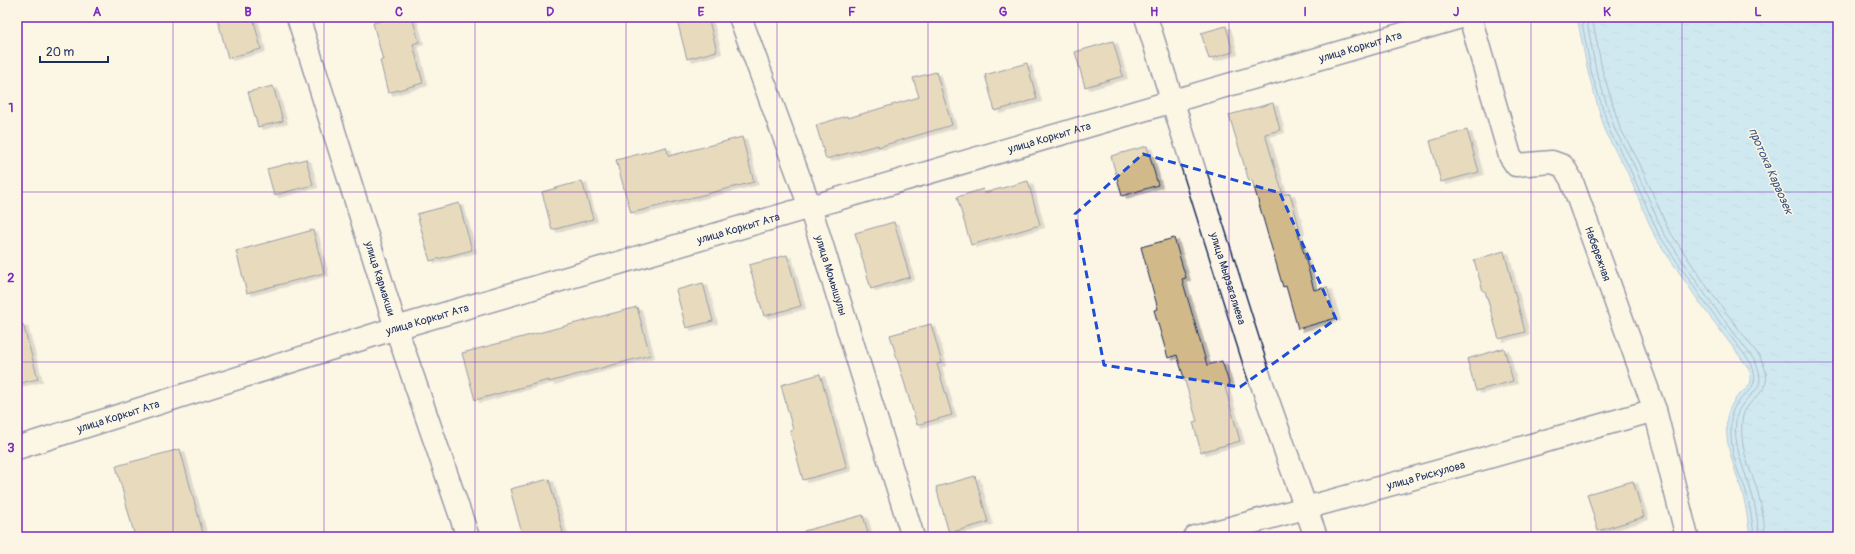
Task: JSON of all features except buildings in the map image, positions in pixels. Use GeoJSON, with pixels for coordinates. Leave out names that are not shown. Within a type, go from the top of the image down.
{"type":"FeatureCollection","features":[{"type":"Feature","properties":{"kind":"street","name":"улица Кармакши"},"geometry":{"type":"LineString","coordinates":[[298,17],[396,328],[468,537]]}},
{"type":"Feature","properties":{"kind":"street","name":"улица Момышулы"},"geometry":{"type":"LineString","coordinates":[[740,17],[810,207],[913,537]]}},
{"type":"Feature","properties":{"kind":"street","name":"улица Мырзагалиева"},"geometry":{"type":"LineString","coordinates":[[1146,17],[1174,101],[1257,370],[1316,537]]}},
{"type":"Feature","properties":{"kind":"street","name":"улица Коркыт Ата"},"geometry":{"type":"LineString","coordinates":[[17,448],[396,328],[1461,17]]}},
{"type":"Feature","properties":{"kind":"street","name":"Набережная"},"geometry":{"type":"LineString","coordinates":[[1470,17],[1510,156],[1516,165],[1552,162],[1563,166],[1571,179],[1655,410],[1687,537]]}},
{"type":"Feature","properties":{"kind":"street","name":"улица Рыскулова"},"geometry":{"type":"LineString","coordinates":[[1195,537],[1307,509],[1456,465],[1655,410]]}},
{"type":"Feature","properties":{"kind":"highlighted area"},"geometry":{"type":"Polygon","coordinates":[[[1143,154],[1280,193],[1336,319],[1240,387],[1104,365],[1075,214],[1143,154]]]}},
{"type":"Feature","properties":{"kind":"water","name":"протока Караозек"},"geometry":{"type":"Polygon","coordinates":[[[1577,17],[1838,17],[1838,537],[1750,537],[1747,513],[1728,446],[1726,428],[1729,410],[1736,398],[1751,383],[1750,373],[1747,366],[1700,303],[1655,237],[1626,169],[1606,134],[1588,72],[1577,17]]]}}]}
